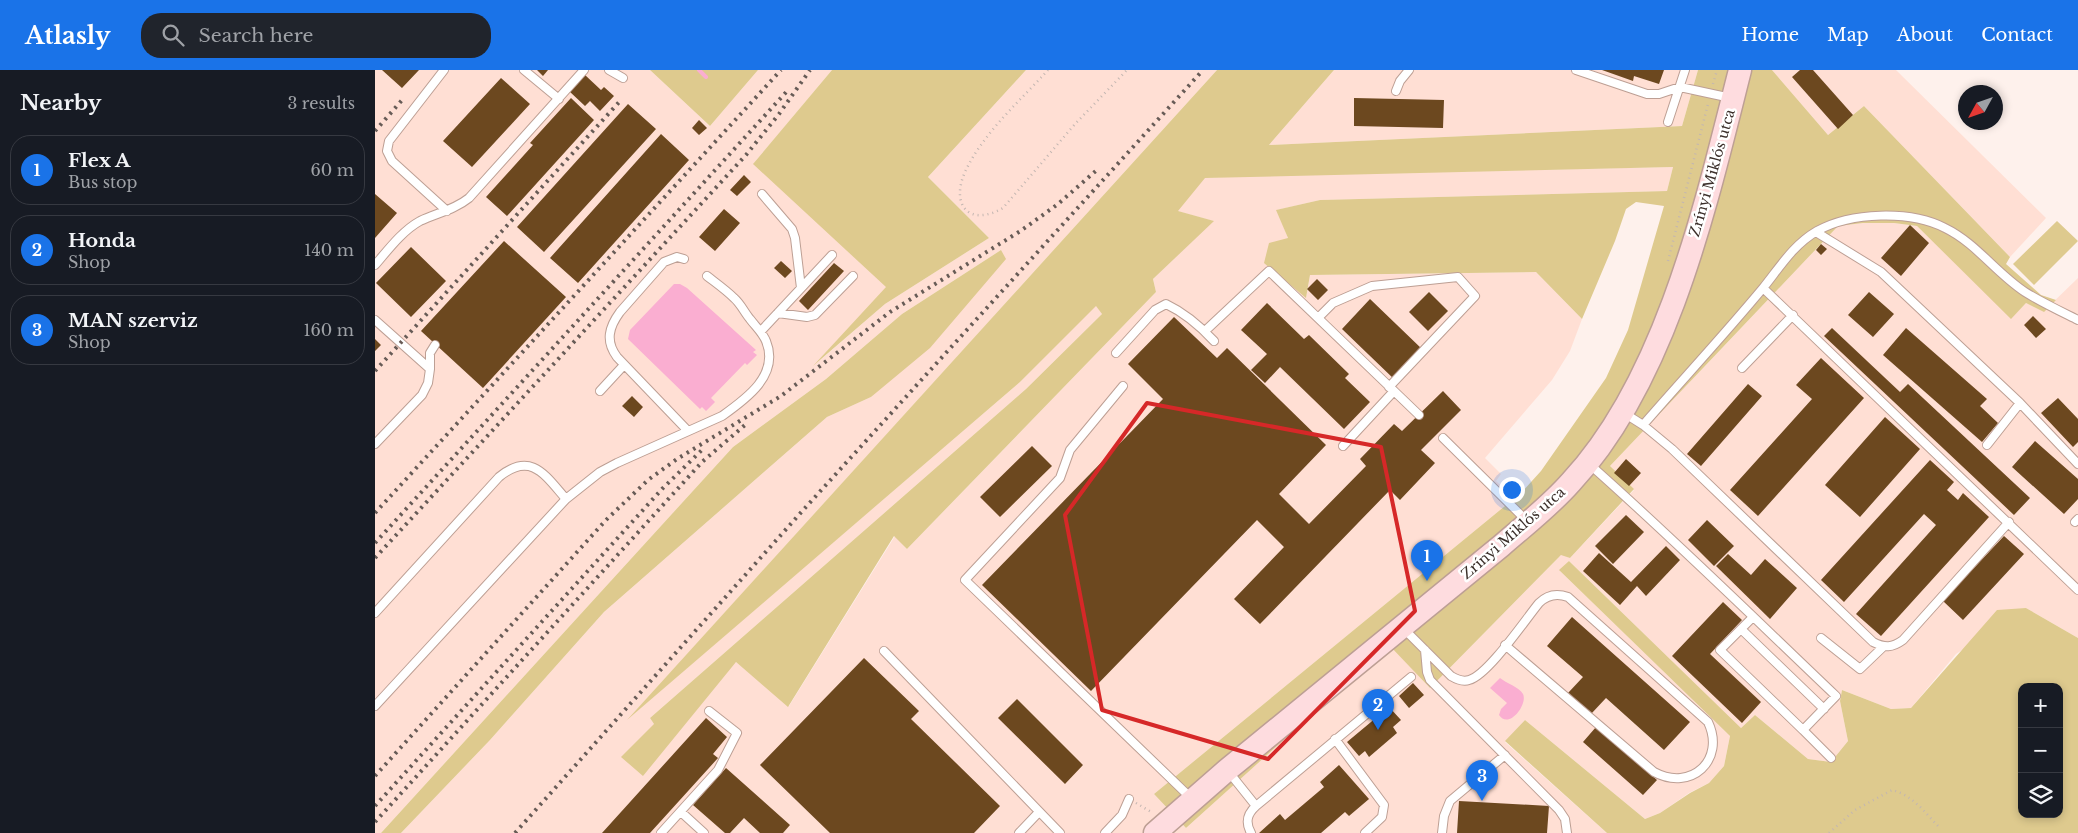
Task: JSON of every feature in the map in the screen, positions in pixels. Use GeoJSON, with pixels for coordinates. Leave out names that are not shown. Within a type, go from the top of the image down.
{"type":"FeatureCollection","features":[{"type":"Feature","properties":{"kind":"main road","name":"Zrínyi Miklós utca"},"geometry":{"type":"LineString","coordinates":[[1155,824],[1192,799],[1528,522],[1572,482],[1588,463],[1622,412],[1653,352],[1675,297],[1695,234],[1740,70]]}},
{"type":"Feature","properties":{"kind":"lane"},"geometry":{"type":"LineString","coordinates":[[445,70],[389,141],[387,151],[393,161],[447,211]]}},
{"type":"Feature","properties":{"kind":"lane"},"geometry":{"type":"LineString","coordinates":[[524,70],[559,99]]}},
{"type":"Feature","properties":{"kind":"lane"},"geometry":{"type":"LineString","coordinates":[[375,265],[400,237],[419,222],[462,204],[479,188],[584,70]]}},
{"type":"Feature","properties":{"kind":"lane"},"geometry":{"type":"LineString","coordinates":[[609,70],[623,78]]}},
{"type":"Feature","properties":{"kind":"lane"},"geometry":{"type":"LineString","coordinates":[[1396,91],[1400,81],[1409,70]]}},
{"type":"Feature","properties":{"kind":"lane"},"geometry":{"type":"LineString","coordinates":[[1577,70],[1647,94],[1659,94],[1680,87],[1733,98]]}},
{"type":"Feature","properties":{"kind":"lane"},"geometry":{"type":"LineString","coordinates":[[1668,122],[1685,70]]}},
{"type":"Feature","properties":{"kind":"lane"},"geometry":{"type":"LineString","coordinates":[[762,194],[792,229],[795,238],[801,288]]}},
{"type":"Feature","properties":{"kind":"lane"},"geometry":{"type":"LineString","coordinates":[[1643,425],[1800,243],[1833,223],[1856,217],[1885,216],[1927,221],[1945,227],[1962,238],[2025,292],[2078,320]]}},
{"type":"Feature","properties":{"kind":"lane"},"geometry":{"type":"LineString","coordinates":[[1816,232],[1881,272],[2020,403],[2078,464]]}},
{"type":"Feature","properties":{"kind":"lane"},"geometry":{"type":"LineString","coordinates":[[761,331],[832,255]]}},
{"type":"Feature","properties":{"kind":"lane"},"geometry":{"type":"LineString","coordinates":[[684,259],[677,257],[664,262],[614,320],[609,342],[612,350],[624,365],[688,432]]}},
{"type":"Feature","properties":{"kind":"lane"},"geometry":{"type":"LineString","coordinates":[[1205,331],[1269,271],[1419,416]]}},
{"type":"Feature","properties":{"kind":"lane"},"geometry":{"type":"LineString","coordinates":[[375,706],[566,499],[608,468],[722,416],[737,406],[760,384],[770,360],[766,341],[761,331],[735,298],[707,276]]}},
{"type":"Feature","properties":{"kind":"lane"},"geometry":{"type":"LineString","coordinates":[[778,313],[807,317],[815,315],[853,276]]}},
{"type":"Feature","properties":{"kind":"lane"},"geometry":{"type":"LineString","coordinates":[[1318,318],[1333,303],[1371,286],[1459,277],[1475,296],[1391,389],[1343,446]]}},
{"type":"Feature","properties":{"kind":"lane"},"geometry":{"type":"LineString","coordinates":[[1763,288],[1793,314],[1877,398],[2009,522],[2078,590]]}},
{"type":"Feature","properties":{"kind":"lane"},"geometry":{"type":"LineString","coordinates":[[1116,352],[1155,310],[1166,304],[1180,311],[1205,331],[1214,341]]}},
{"type":"Feature","properties":{"kind":"lane"},"geometry":{"type":"LineString","coordinates":[[1742,368],[1793,314]]}},
{"type":"Feature","properties":{"kind":"lane"},"geometry":{"type":"LineString","coordinates":[[375,320],[430,370]]}},
{"type":"Feature","properties":{"kind":"lane"},"geometry":{"type":"LineString","coordinates":[[375,444],[422,395],[429,383],[430,353],[435,345]]}},
{"type":"Feature","properties":{"kind":"lane"},"geometry":{"type":"LineString","coordinates":[[600,391],[624,365]]}},
{"type":"Feature","properties":{"kind":"lane"},"geometry":{"type":"LineString","coordinates":[[1123,386],[1070,450],[1060,478],[965,580],[1192,799]]}},
{"type":"Feature","properties":{"kind":"lane"},"geometry":{"type":"LineString","coordinates":[[1987,445],[2020,403]]}},
{"type":"Feature","properties":{"kind":"lane"},"geometry":{"type":"LineString","coordinates":[[1622,412],[1643,425],[1672,449],[1873,642],[1883,647],[1894,646],[1903,640],[2009,522]]}},
{"type":"Feature","properties":{"kind":"lane"},"geometry":{"type":"LineString","coordinates":[[1443,438],[1528,522]]}},
{"type":"Feature","properties":{"kind":"lane"},"geometry":{"type":"LineString","coordinates":[[1588,463],[1626,496],[1836,696],[1803,730]]}},
{"type":"Feature","properties":{"kind":"lane"},"geometry":{"type":"LineString","coordinates":[[375,614],[499,477],[511,468],[523,465],[539,470],[547,476],[566,499]]}},
{"type":"Feature","properties":{"kind":"lane"},"geometry":{"type":"LineString","coordinates":[[1401,626],[1454,678],[1468,681],[1484,671],[1505,645],[1545,598],[1558,595],[1568,597],[1708,722],[1711,728],[1711,757],[1697,772],[1681,779],[1668,778],[1654,772],[1505,645]]}},
{"type":"Feature","properties":{"kind":"lane"},"geometry":{"type":"LineString","coordinates":[[1753,617],[1720,650],[1831,758]]}},
{"type":"Feature","properties":{"kind":"lane"},"geometry":{"type":"LineString","coordinates":[[1741,629],[1824,709]]}},
{"type":"Feature","properties":{"kind":"lane"},"geometry":{"type":"LineString","coordinates":[[1821,638],[1860,668],[1883,647]]}},
{"type":"Feature","properties":{"kind":"lane"},"geometry":{"type":"LineString","coordinates":[[1425,650],[1427,672],[1430,680],[1559,810],[1565,819],[1567,833]]}},
{"type":"Feature","properties":{"kind":"lane"},"geometry":{"type":"LineString","coordinates":[[884,651],[1061,833]]}},
{"type":"Feature","properties":{"kind":"lane"},"geometry":{"type":"LineString","coordinates":[[1251,833],[1247,823],[1250,811],[1411,677]]}},
{"type":"Feature","properties":{"kind":"lane"},"geometry":{"type":"LineString","coordinates":[[661,833],[718,770],[737,733],[709,711]]}},
{"type":"Feature","properties":{"kind":"lane"},"geometry":{"type":"LineString","coordinates":[[1335,739],[1384,805],[1382,817],[1365,833]]}},
{"type":"Feature","properties":{"kind":"lane"},"geometry":{"type":"LineString","coordinates":[[1442,833],[1444,816],[1450,801],[1505,755]]}},
{"type":"Feature","properties":{"kind":"lane"},"geometry":{"type":"LineString","coordinates":[[1227,770],[1256,806]]}},
{"type":"Feature","properties":{"kind":"lane"},"geometry":{"type":"LineString","coordinates":[[1105,833],[1122,815],[1129,799]]}},
{"type":"Feature","properties":{"kind":"lane"},"geometry":{"type":"LineString","coordinates":[[681,812],[704,833]]}},
{"type":"Feature","properties":{"kind":"lane"},"geometry":{"type":"LineString","coordinates":[[1019,833],[1039,812]]}},
{"type":"Feature","properties":{"kind":"path"},"geometry":{"type":"LineString","coordinates":[[1048,70],[985,140],[966,171],[960,187],[960,194],[963,206],[967,212],[978,216],[1003,208],[1075,124],[1127,70]]}},
{"type":"Feature","properties":{"kind":"path"},"geometry":{"type":"LineString","coordinates":[[1667,262],[1678,226],[1717,70]]}},
{"type":"Feature","properties":{"kind":"path"},"geometry":{"type":"LineString","coordinates":[[1829,833],[1855,810],[1892,790],[1901,792],[1911,798],[1940,828]]}},
{"type":"Feature","properties":{"kind":"path"},"geometry":{"type":"LineString","coordinates":[[1129,799],[1155,824]]}},
{"type":"Feature","properties":{"kind":"highlighted area"},"geometry":{"type":"Polygon","coordinates":[[[1147,403],[1381,447],[1415,611],[1268,759],[1102,710],[1065,515],[1147,403]]]}},
{"type":"Feature","properties":{"kind":"shaded area"},"geometry":{"type":"Polygon","coordinates":[[[375,70],[650,70],[710,126],[758,70],[832,70],[754,163],[887,287],[818,362],[885,304],[989,238],[928,177],[1026,70],[1217,70],[631,716],[1020,382],[1096,305],[1102,314],[1026,389],[650,718],[654,724],[736,662],[789,706],[895,536],[907,549],[1156,292],[1153,279],[1213,221],[1177,211],[1204,178],[1673,167],[1667,191],[1320,200],[1277,210],[1288,238],[1306,298],[1310,275],[1536,272],[1582,319],[1570,351],[1552,380],[1485,458],[1501,474],[1496,481],[1506,490],[1513,483],[1522,492],[1154,794],[1186,828],[1389,644],[1430,688],[1562,554],[1570,558],[1634,490],[1610,466],[1838,226],[1863,223],[1894,223],[1917,226],[2011,318],[2026,303],[2044,311],[2078,278],[2078,638],[2026,608],[1956,654],[1911,708],[1891,709],[1842,690],[1840,701],[1848,741],[1831,762],[1808,759],[1755,715],[1741,728],[1569,561],[1560,571],[1730,736],[1724,766],[1709,783],[1689,793],[1660,813],[1645,819],[1525,720],[1505,742],[1607,833],[401,833],[490,740],[604,612],[827,417],[871,397],[1001,250],[902,314],[826,379],[733,447],[381,833],[375,833],[375,70]]]}},
{"type":"Feature","properties":{"kind":"shaded area"},"geometry":{"type":"Polygon","coordinates":[[[650,70],[758,70],[710,126],[650,70]]]}},
{"type":"Feature","properties":{"kind":"shaded area"},"geometry":{"type":"Polygon","coordinates":[[[832,70],[1026,70],[928,177],[989,238],[885,304],[813,366],[886,287],[753,164],[832,70]]]}},
{"type":"Feature","properties":{"kind":"shaded area"},"geometry":{"type":"Polygon","coordinates":[[[1217,70],[1334,70],[1269,145],[1682,126],[1698,70],[1772,70],[1828,135],[1864,106],[2010,257],[2006,264],[2041,295],[2056,300],[2044,312],[2026,303],[2011,319],[1917,226],[1894,223],[1863,223],[1838,226],[1610,466],[1634,489],[1570,558],[1561,555],[1430,688],[1389,645],[1186,828],[1154,794],[1522,492],[1541,471],[1606,378],[1628,330],[1664,206],[1636,202],[1626,209],[1615,241],[1582,319],[1536,272],[1310,275],[1306,298],[1264,263],[1269,243],[1288,238],[1276,210],[1320,200],[1667,191],[1673,167],[1205,178],[1178,211],[1214,221],[1153,279],[1156,292],[907,549],[894,536],[788,707],[736,662],[643,776],[621,757],[654,724],[650,718],[1026,389],[1102,314],[1096,306],[1020,382],[627,720],[1217,70]]]}},
{"type":"Feature","properties":{"kind":"shaded area"},"geometry":{"type":"Polygon","coordinates":[[[1334,70],[1698,70],[1682,126],[1269,145],[1334,70]]]}},
{"type":"Feature","properties":{"kind":"shaded area"},"geometry":{"type":"Polygon","coordinates":[[[1772,70],[1896,70],[2046,218],[2010,257],[1864,106],[1828,135],[1772,70]]]}},
{"type":"Feature","properties":{"kind":"shaded area"},"geometry":{"type":"Polygon","coordinates":[[[2057,221],[2078,241],[2034,285],[2013,264],[2057,221]]]}},
{"type":"Feature","properties":{"kind":"shaded area"},"geometry":{"type":"Polygon","coordinates":[[[1001,250],[1006,259],[930,348],[871,397],[827,417],[604,612],[490,740],[401,833],[381,833],[733,447],[826,379],[902,314],[1001,250]]]}},
{"type":"Feature","properties":{"kind":"shaded area"},"geometry":{"type":"Polygon","coordinates":[[[674,284],[680,284],[687,288],[756,350],[753,352],[757,355],[747,365],[745,363],[711,398],[715,402],[706,411],[702,407],[700,409],[628,339],[630,330],[674,284]]]}},
{"type":"Feature","properties":{"kind":"shaded area"},"geometry":{"type":"Polygon","coordinates":[[[1569,561],[1741,728],[1755,715],[1808,759],[1831,762],[1848,741],[1840,701],[1842,690],[1891,709],[1911,708],[1997,610],[2026,608],[2078,638],[2078,833],[1607,833],[1505,741],[1525,720],[1645,819],[1660,813],[1709,783],[1724,766],[1730,736],[1559,570],[1569,561]]]}},
{"type":"Feature","properties":{"kind":"shaded area"},"geometry":{"type":"Polygon","coordinates":[[[1500,678],[1519,689],[1524,698],[1517,714],[1508,719],[1503,719],[1499,715],[1501,709],[1507,703],[1490,688],[1500,678]]]}},
{"type":"Feature","properties":{"kind":"building"},"geometry":{"type":"Polygon","coordinates":[[[382,70],[419,70],[402,88],[382,70]]]}},
{"type":"Feature","properties":{"kind":"building"},"geometry":{"type":"Polygon","coordinates":[[[537,70],[548,70],[543,76],[537,70]]]}},
{"type":"Feature","properties":{"kind":"building"},"geometry":{"type":"Polygon","coordinates":[[[1602,70],[1664,70],[1659,84],[1634,76],[1633,81],[1602,70]]]}},
{"type":"Feature","properties":{"kind":"building"},"geometry":{"type":"Polygon","coordinates":[[[1800,70],[1813,70],[1853,115],[1838,129],[1792,77],[1800,70]]]}},
{"type":"Feature","properties":{"kind":"building"},"geometry":{"type":"Polygon","coordinates":[[[585,75],[601,90],[604,87],[614,96],[600,111],[590,101],[585,106],[569,91],[585,75]]]}},
{"type":"Feature","properties":{"kind":"building"},"geometry":{"type":"Polygon","coordinates":[[[501,78],[530,104],[472,167],[443,141],[501,78]]]}},
{"type":"Feature","properties":{"kind":"building"},"geometry":{"type":"Polygon","coordinates":[[[571,98],[594,120],[507,216],[486,197],[533,145],[530,143],[571,98]]]}},
{"type":"Feature","properties":{"kind":"building"},"geometry":{"type":"Polygon","coordinates":[[[1354,98],[1444,100],[1443,128],[1354,126],[1354,98]]]}},
{"type":"Feature","properties":{"kind":"building"},"geometry":{"type":"Polygon","coordinates":[[[628,104],[656,129],[544,252],[517,227],[628,104]]]}},
{"type":"Feature","properties":{"kind":"building"},"geometry":{"type":"Polygon","coordinates":[[[699,120],[707,128],[699,135],[692,128],[699,120]]]}},
{"type":"Feature","properties":{"kind":"building"},"geometry":{"type":"Polygon","coordinates":[[[661,134],[689,160],[578,283],[550,258],[661,134]]]}},
{"type":"Feature","properties":{"kind":"building"},"geometry":{"type":"Polygon","coordinates":[[[744,175],[751,182],[737,196],[730,190],[744,175]]]}},
{"type":"Feature","properties":{"kind":"building"},"geometry":{"type":"Polygon","coordinates":[[[375,194],[397,213],[375,238],[375,194]]]}},
{"type":"Feature","properties":{"kind":"building"},"geometry":{"type":"Polygon","coordinates":[[[724,209],[740,223],[715,251],[699,237],[724,209]]]}},
{"type":"Feature","properties":{"kind":"building"},"geometry":{"type":"Polygon","coordinates":[[[1910,225],[1929,243],[1901,276],[1881,258],[1910,225]]]}},
{"type":"Feature","properties":{"kind":"building"},"geometry":{"type":"Polygon","coordinates":[[[504,241],[566,297],[483,388],[421,331],[504,241]]]}},
{"type":"Feature","properties":{"kind":"building"},"geometry":{"type":"Polygon","coordinates":[[[1821,244],[1827,249],[1821,255],[1816,250],[1821,244]]]}},
{"type":"Feature","properties":{"kind":"building"},"geometry":{"type":"Polygon","coordinates":[[[411,247],[446,281],[411,317],[376,283],[411,247]]]}},
{"type":"Feature","properties":{"kind":"building"},"geometry":{"type":"Polygon","coordinates":[[[781,261],[792,271],[785,278],[774,268],[781,261]]]}},
{"type":"Feature","properties":{"kind":"building"},"geometry":{"type":"Polygon","coordinates":[[[834,263],[844,271],[808,310],[799,301],[834,263]]]}},
{"type":"Feature","properties":{"kind":"building"},"geometry":{"type":"Polygon","coordinates":[[[1317,279],[1328,290],[1318,300],[1307,289],[1317,279]]]}},
{"type":"Feature","properties":{"kind":"building"},"geometry":{"type":"Polygon","coordinates":[[[1429,292],[1448,311],[1428,331],[1409,312],[1429,292]]]}},
{"type":"Feature","properties":{"kind":"building"},"geometry":{"type":"Polygon","coordinates":[[[1869,292],[1894,314],[1873,337],[1848,315],[1869,292]]]}},
{"type":"Feature","properties":{"kind":"building"},"geometry":{"type":"Polygon","coordinates":[[[1370,299],[1423,350],[1395,380],[1342,329],[1370,299]]]}},
{"type":"Feature","properties":{"kind":"building"},"geometry":{"type":"Polygon","coordinates":[[[1267,303],[1304,339],[1309,335],[1349,374],[1345,378],[1370,402],[1344,429],[1280,367],[1265,383],[1251,370],[1267,354],[1241,330],[1267,303]]]}},
{"type":"Feature","properties":{"kind":"building"},"geometry":{"type":"Polygon","coordinates":[[[2033,316],[2046,329],[2036,338],[2024,325],[2033,316]]]}},
{"type":"Feature","properties":{"kind":"building"},"geometry":{"type":"Polygon","coordinates":[[[1174,317],[1217,358],[1227,348],[1326,445],[1279,494],[1309,524],[1366,466],[1360,459],[1394,424],[1402,431],[1443,391],[1461,410],[1421,450],[1435,463],[1400,500],[1390,490],[1260,624],[1234,599],[1284,547],[1257,520],[1091,691],[982,585],[1163,399],[1128,364],[1174,317]]]}},
{"type":"Feature","properties":{"kind":"building"},"geometry":{"type":"Polygon","coordinates":[[[1832,328],[1900,392],[1908,384],[2030,498],[2014,515],[1824,336],[1832,328]]]}},
{"type":"Feature","properties":{"kind":"building"},"geometry":{"type":"Polygon","coordinates":[[[1906,328],[1987,399],[1980,406],[1998,423],[1982,442],[1883,355],[1906,328]]]}},
{"type":"Feature","properties":{"kind":"building"},"geometry":{"type":"Polygon","coordinates":[[[375,339],[381,345],[375,351],[375,339]]]}},
{"type":"Feature","properties":{"kind":"building"},"geometry":{"type":"Polygon","coordinates":[[[1821,358],[1864,398],[1758,516],[1730,490],[1812,399],[1796,385],[1821,358]]]}},
{"type":"Feature","properties":{"kind":"building"},"geometry":{"type":"Polygon","coordinates":[[[1748,384],[1762,396],[1701,466],[1687,454],[1748,384]]]}},
{"type":"Feature","properties":{"kind":"building"},"geometry":{"type":"Polygon","coordinates":[[[632,396],[643,407],[634,417],[622,406],[632,396]]]}},
{"type":"Feature","properties":{"kind":"building"},"geometry":{"type":"Polygon","coordinates":[[[2058,398],[2078,419],[2078,442],[2073,447],[2041,413],[2058,398]]]}},
{"type":"Feature","properties":{"kind":"building"},"geometry":{"type":"Polygon","coordinates":[[[1885,417],[1920,449],[1860,517],[1825,485],[1885,417]]]}},
{"type":"Feature","properties":{"kind":"building"},"geometry":{"type":"Polygon","coordinates":[[[2035,441],[2078,479],[2078,499],[2064,514],[2012,467],[2035,441]]]}},
{"type":"Feature","properties":{"kind":"building"},"geometry":{"type":"Polygon","coordinates":[[[1032,446],[1052,466],[1000,517],[980,497],[1032,446]]]}},
{"type":"Feature","properties":{"kind":"building"},"geometry":{"type":"Polygon","coordinates":[[[1626,459],[1641,473],[1629,486],[1614,473],[1626,459]]]}},
{"type":"Feature","properties":{"kind":"building"},"geometry":{"type":"Polygon","coordinates":[[[1930,460],[1954,482],[1947,490],[1958,500],[1963,493],[1989,517],[1881,636],[1856,614],[1936,525],[1924,514],[1844,602],[1821,580],[1930,460]]]}},
{"type":"Feature","properties":{"kind":"building"},"geometry":{"type":"Polygon","coordinates":[[[1626,515],[1644,532],[1613,564],[1595,546],[1626,515]]]}},
{"type":"Feature","properties":{"kind":"building"},"geometry":{"type":"Polygon","coordinates":[[[1707,520],[1734,546],[1714,566],[1688,540],[1707,520]]]}},
{"type":"Feature","properties":{"kind":"building"},"geometry":{"type":"Polygon","coordinates":[[[2004,536],[2024,554],[1963,620],[1943,601],[2004,536]]]}},
{"type":"Feature","properties":{"kind":"building"},"geometry":{"type":"Polygon","coordinates":[[[1666,546],[1680,560],[1646,596],[1637,586],[1620,605],[1583,571],[1599,553],[1631,582],[1666,546]]]}},
{"type":"Feature","properties":{"kind":"building"},"geometry":{"type":"Polygon","coordinates":[[[1728,554],[1751,575],[1765,559],[1797,588],[1770,619],[1716,566],[1728,554]]]}},
{"type":"Feature","properties":{"kind":"building"},"geometry":{"type":"Polygon","coordinates":[[[1723,602],[1742,620],[1710,654],[1761,702],[1742,723],[1672,656],[1723,602]]]}},
{"type":"Feature","properties":{"kind":"building"},"geometry":{"type":"Polygon","coordinates":[[[1572,617],[1690,722],[1664,750],[1606,698],[1591,714],[1568,693],[1583,677],[1547,646],[1572,617]]]}},
{"type":"Feature","properties":{"kind":"building"},"geometry":{"type":"Polygon","coordinates":[[[864,658],[919,711],[911,719],[1000,806],[974,833],[830,833],[760,765],[864,658]]]}},
{"type":"Feature","properties":{"kind":"building"},"geometry":{"type":"Polygon","coordinates":[[[1413,683],[1424,695],[1409,708],[1399,696],[1413,683]]]}},
{"type":"Feature","properties":{"kind":"building"},"geometry":{"type":"Polygon","coordinates":[[[1017,699],[1083,765],[1065,784],[998,718],[1017,699]]]}},
{"type":"Feature","properties":{"kind":"building"},"geometry":{"type":"Polygon","coordinates":[[[1389,707],[1401,720],[1393,727],[1397,733],[1369,757],[1365,751],[1359,756],[1347,742],[1389,707]]]}},
{"type":"Feature","properties":{"kind":"building"},"geometry":{"type":"Polygon","coordinates":[[[706,718],[727,737],[713,754],[718,758],[650,833],[602,833],[706,718]]]}},
{"type":"Feature","properties":{"kind":"building"},"geometry":{"type":"Polygon","coordinates":[[[1596,727],[1657,780],[1643,795],[1583,742],[1596,727]]]}},
{"type":"Feature","properties":{"kind":"building"},"geometry":{"type":"Polygon","coordinates":[[[1339,765],[1369,799],[1349,816],[1345,812],[1321,833],[1259,833],[1280,814],[1285,820],[1324,787],[1320,782],[1339,765]]]}},
{"type":"Feature","properties":{"kind":"building"},"geometry":{"type":"Polygon","coordinates":[[[726,768],[790,825],[783,833],[760,833],[744,818],[730,833],[725,833],[693,805],[726,768]]]}},
{"type":"Feature","properties":{"kind":"building"},"geometry":{"type":"Polygon","coordinates":[[[1459,801],[1549,806],[1547,833],[1457,833],[1459,801]]]}},
{"type":"Feature","properties":{"kind":"waterway"},"geometry":{"type":"LineString","coordinates":[[699,70],[706,77]]}},
{"type":"Feature","properties":{"kind":"railway"},"geometry":{"type":"LineString","coordinates":[[375,513],[781,70]]}},
{"type":"Feature","properties":{"kind":"railway"},"geometry":{"type":"LineString","coordinates":[[375,558],[746,155],[779,114],[810,70]]}},
{"type":"Feature","properties":{"kind":"railway"},"geometry":{"type":"LineString","coordinates":[[515,833],[805,508],[1203,70]]}},
{"type":"Feature","properties":{"kind":"railway"},"geometry":{"type":"LineString","coordinates":[[375,543],[789,89]]}},
{"type":"Feature","properties":{"kind":"railway"},"geometry":{"type":"LineString","coordinates":[[375,131],[403,99]]}},
{"type":"Feature","properties":{"kind":"railway"},"geometry":{"type":"LineString","coordinates":[[375,371],[621,100]]}},
{"type":"Feature","properties":{"kind":"railway"},"geometry":{"type":"LineString","coordinates":[[375,776],[606,520],[648,480],[677,459],[781,396],[890,312],[1022,230],[1058,204],[1098,169]]}},
{"type":"Feature","properties":{"kind":"railway"},"geometry":{"type":"LineString","coordinates":[[375,822],[702,462],[745,425]]}},
{"type":"Feature","properties":{"kind":"railway"},"geometry":{"type":"LineString","coordinates":[[375,806],[662,489],[703,449]]}},
{"type":"Feature","properties":{"kind":"place","name":"Flex A"},"geometry":{"type":"Point","coordinates":[1427,581]}},
{"type":"Feature","properties":{"kind":"place","name":"Honda"},"geometry":{"type":"Point","coordinates":[1378,730]}},
{"type":"Feature","properties":{"kind":"place","name":"MAN szerviz"},"geometry":{"type":"Point","coordinates":[1482,801]}}]}
